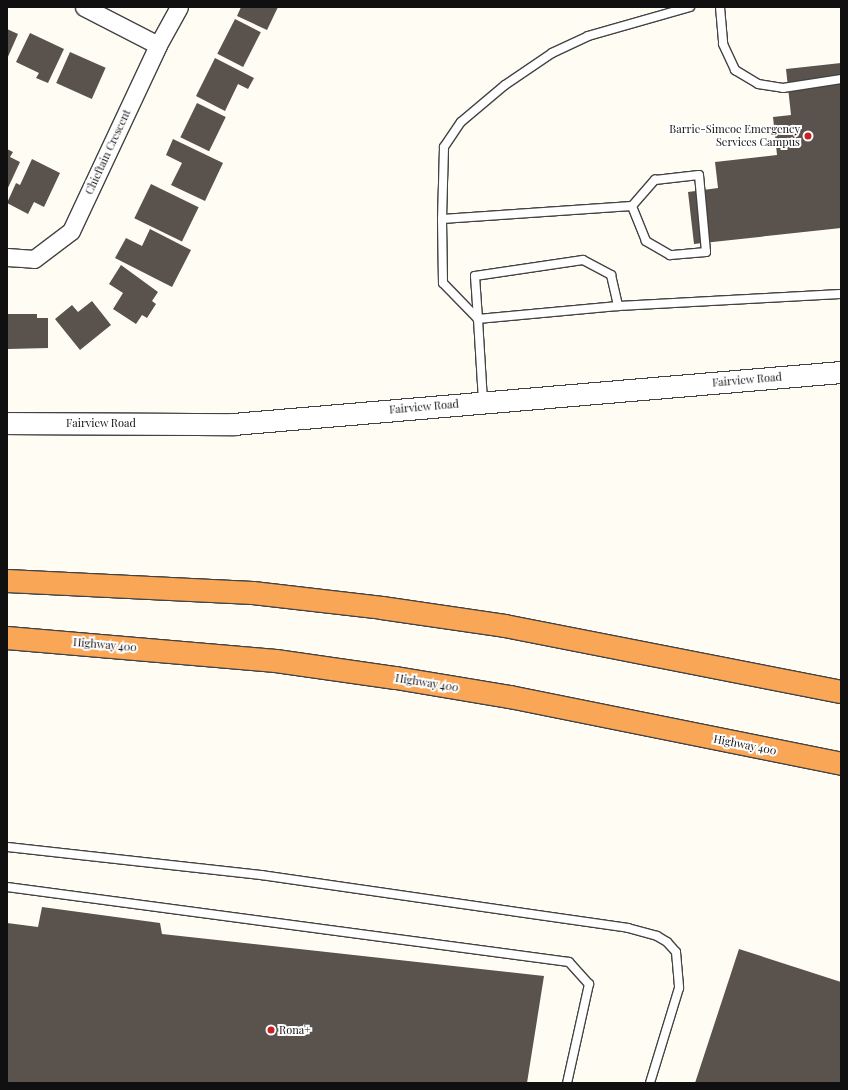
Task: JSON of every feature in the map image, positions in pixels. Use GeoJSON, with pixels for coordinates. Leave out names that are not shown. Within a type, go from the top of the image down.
{"type":"FeatureCollection","features":[{"type":"Feature","properties":{"kind":"highway"},"geometry":{"type":"LineString","coordinates":[[7,581],[254,593],[382,608],[505,626],[841,692]]}},
{"type":"Feature","properties":{"kind":"highway","name":"Highway 400"},"geometry":{"type":"LineString","coordinates":[[7,638],[276,661],[396,678],[510,697],[841,764]]}},
{"type":"Feature","properties":{"kind":"street"},"geometry":{"type":"LineString","coordinates":[[84,7],[158,45]]}},
{"type":"Feature","properties":{"kind":"street","name":"Chieftain Crescent"},"geometry":{"type":"LineString","coordinates":[[7,257],[34,259],[71,231],[158,45],[179,7]]}},
{"type":"Feature","properties":{"kind":"street","name":"Fairview Road"},"geometry":{"type":"LineString","coordinates":[[7,423],[233,424],[841,372]]}},
{"type":"Feature","properties":{"kind":"lane"},"geometry":{"type":"LineString","coordinates":[[478,319],[442,283],[444,147],[462,122],[505,85],[552,54],[588,36],[690,7]]}},
{"type":"Feature","properties":{"kind":"lane"},"geometry":{"type":"LineString","coordinates":[[720,7],[723,44],[735,70],[758,84],[783,88],[841,79]]}},
{"type":"Feature","properties":{"kind":"lane"},"geometry":{"type":"LineString","coordinates":[[442,219],[632,206],[655,180],[699,174],[706,252],[670,255],[646,241],[632,206]]}},
{"type":"Feature","properties":{"kind":"lane"},"geometry":{"type":"LineString","coordinates":[[483,402],[476,276],[583,260],[611,275],[618,306]]}},
{"type":"Feature","properties":{"kind":"lane"},"geometry":{"type":"LineString","coordinates":[[478,319],[618,306],[841,294]]}},
{"type":"Feature","properties":{"kind":"lane"},"geometry":{"type":"LineString","coordinates":[[7,847],[261,875],[628,928],[657,936],[667,942],[676,952],[679,988],[650,1083]]}},
{"type":"Feature","properties":{"kind":"lane"},"geometry":{"type":"LineString","coordinates":[[7,887],[570,962],[589,984],[567,1083]]}},
{"type":"Feature","properties":{"kind":"building"},"geometry":{"type":"Polygon","coordinates":[[[241,7],[278,7],[267,30],[237,16],[241,7]]]}},
{"type":"Feature","properties":{"kind":"building"},"geometry":{"type":"Polygon","coordinates":[[[235,19],[261,32],[243,67],[217,54],[235,19]]]}},
{"type":"Feature","properties":{"kind":"building"},"geometry":{"type":"Polygon","coordinates":[[[7,29],[18,34],[7,59],[7,29]]]}},
{"type":"Feature","properties":{"kind":"building"},"geometry":{"type":"Polygon","coordinates":[[[30,33],[64,49],[48,83],[36,78],[39,73],[16,62],[30,33]]]}},
{"type":"Feature","properties":{"kind":"building"},"geometry":{"type":"Polygon","coordinates":[[[70,52],[106,68],[92,99],[56,83],[70,52]]]}},
{"type":"Feature","properties":{"kind":"building"},"geometry":{"type":"Polygon","coordinates":[[[215,58],[254,78],[248,89],[238,84],[225,111],[196,96],[215,58]]]}},
{"type":"Feature","properties":{"kind":"building","name":"Barrie-Simcoe Emergency Services Campus"},"geometry":{"type":"Polygon","coordinates":[[[841,63],[841,228],[694,244],[688,192],[718,188],[715,162],[777,155],[773,117],[791,115],[786,69],[841,63]]]}},
{"type":"Feature","properties":{"kind":"building"},"geometry":{"type":"Polygon","coordinates":[[[197,103],[226,117],[209,151],[180,137],[197,103]]]}},
{"type":"Feature","properties":{"kind":"building"},"geometry":{"type":"Polygon","coordinates":[[[173,139],[223,163],[205,201],[171,185],[182,163],[166,155],[173,139]]]}},
{"type":"Feature","properties":{"kind":"building"},"geometry":{"type":"Polygon","coordinates":[[[7,149],[13,152],[10,157],[20,162],[7,190],[7,149]]]}},
{"type":"Feature","properties":{"kind":"building"},"geometry":{"type":"Polygon","coordinates":[[[32,159],[60,173],[44,207],[34,202],[28,214],[7,203],[16,183],[20,185],[32,159]]]}},
{"type":"Feature","properties":{"kind":"building"},"geometry":{"type":"Polygon","coordinates":[[[151,184],[199,207],[182,241],[134,218],[151,184]]]}},
{"type":"Feature","properties":{"kind":"building"},"geometry":{"type":"Polygon","coordinates":[[[150,229],[191,250],[172,287],[115,258],[126,238],[142,246],[150,229]]]}},
{"type":"Feature","properties":{"kind":"building"},"geometry":{"type":"Polygon","coordinates":[[[121,265],[158,292],[152,301],[156,304],[147,318],[142,315],[136,324],[113,309],[123,293],[109,284],[121,265]]]}},
{"type":"Feature","properties":{"kind":"building"},"geometry":{"type":"Polygon","coordinates":[[[92,301],[111,325],[80,350],[55,319],[72,305],[78,312],[92,301]]]}},
{"type":"Feature","properties":{"kind":"building"},"geometry":{"type":"Polygon","coordinates":[[[7,314],[37,314],[37,318],[48,318],[48,348],[8,349],[7,314]]]}},
{"type":"Feature","properties":{"kind":"building","name":"Rona+"},"geometry":{"type":"Polygon","coordinates":[[[42,907],[160,923],[162,934],[544,976],[527,1083],[7,1083],[7,923],[38,927],[42,907]]]}},
{"type":"Feature","properties":{"kind":"building"},"geometry":{"type":"Polygon","coordinates":[[[739,949],[841,982],[841,1083],[695,1083],[739,949]]]}},
{"type":"Feature","properties":{"kind":"place","name":"Barrie-Simcoe Emergency Services Campus"},"geometry":{"type":"Point","coordinates":[808,136]}},
{"type":"Feature","properties":{"kind":"place","name":"Rona+"},"geometry":{"type":"Point","coordinates":[271,1030]}}]}
